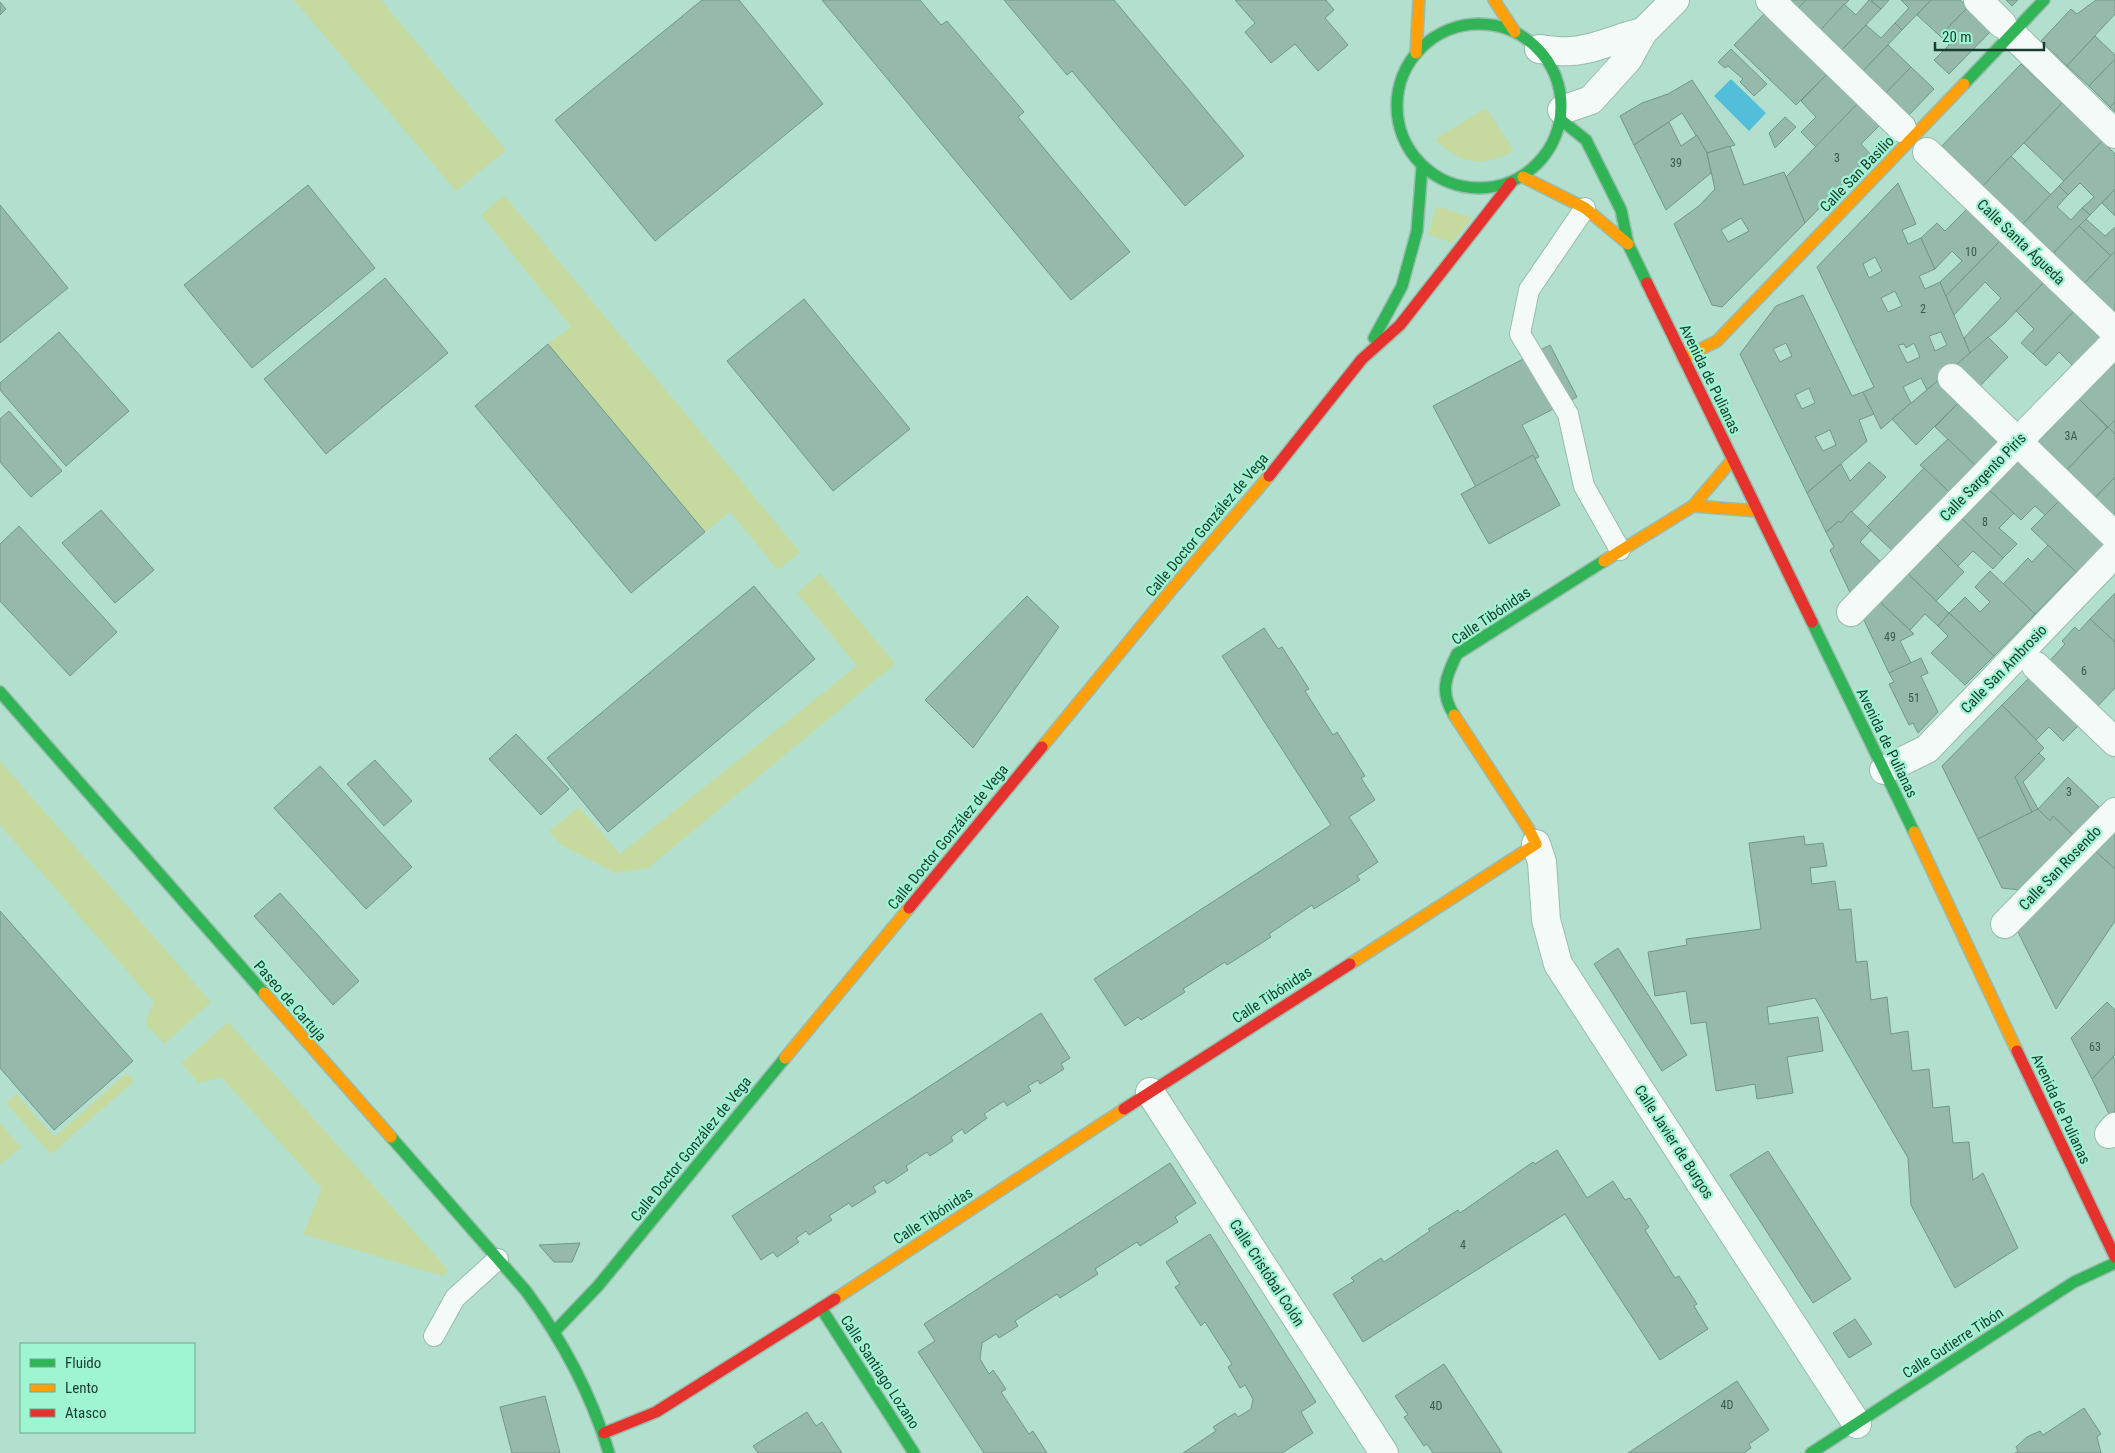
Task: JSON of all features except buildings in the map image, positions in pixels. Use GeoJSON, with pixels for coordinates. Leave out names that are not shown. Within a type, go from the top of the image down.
{"type":"FeatureCollection","features":[{"type":"Feature","properties":{"kind":"main road"},"geometry":{"type":"LineString","coordinates":[[1416,53],[1419,0]]}},
{"type":"Feature","properties":{"kind":"main road"},"geometry":{"type":"LineString","coordinates":[[1494,0],[1516,32]]}},
{"type":"Feature","properties":{"kind":"main road","name":"Calle San Basilio"},"geometry":{"type":"LineString","coordinates":[[1683,358],[1717,341],[2007,29],[2044,0]]}},
{"type":"Feature","properties":{"kind":"main road"},"geometry":{"type":"LineString","coordinates":[[1479,23],[1498,25],[1516,32],[1539,49],[1554,70],[1560,90],[1561,115],[1552,145],[1540,163],[1523,177],[1511,183],[1494,188],[1477,189],[1449,184],[1422,167],[1407,148],[1402,134],[1396,102],[1400,80],[1416,53],[1432,38],[1451,28],[1479,23]]}},
{"type":"Feature","properties":{"kind":"main road","name":"Avenida de Pulianas"},"geometry":{"type":"LineString","coordinates":[[1561,115],[1586,140],[1621,210],[1628,244],[1884,770],[2115,1257]]}},
{"type":"Feature","properties":{"kind":"main road","name":"Calle Doctor González de Vega"},"geometry":{"type":"LineString","coordinates":[[1362,359],[1402,286],[1416,231],[1422,167]]}},
{"type":"Feature","properties":{"kind":"main road","name":"Avenida de Pulianas"},"geometry":{"type":"LineString","coordinates":[[1523,177],[1585,208],[1628,244]]}},
{"type":"Feature","properties":{"kind":"main road","name":"Calle Doctor González de Vega"},"geometry":{"type":"LineString","coordinates":[[555,1332],[598,1286],[1172,589],[1247,503],[1362,359],[1400,325],[1511,183]]}},
{"type":"Feature","properties":{"kind":"main road","name":"Calle Tibónidas"},"geometry":{"type":"LineString","coordinates":[[604,1433],[656,1412],[821,1308],[1150,1092],[1536,844],[1528,828],[1448,706],[1445,679],[1457,654],[1620,550],[1694,506],[1732,460]]}},
{"type":"Feature","properties":{"kind":"main road"},"geometry":{"type":"LineString","coordinates":[[1694,506],[1758,511]]}},
{"type":"Feature","properties":{"kind":"main road","name":"Paseo de Cartuja"},"geometry":{"type":"LineString","coordinates":[[0,692],[498,1259],[536,1305],[555,1332],[583,1383],[604,1433],[609,1453]]}},
{"type":"Feature","properties":{"kind":"main road","name":"Calle Gutierre Tibón"},"geometry":{"type":"LineString","coordinates":[[1811,1453],[2074,1282],[2115,1263]]}},
{"type":"Feature","properties":{"kind":"main road","name":"Calle Santiago Lozano"},"geometry":{"type":"LineString","coordinates":[[821,1308],[914,1453]]}},
{"type":"Feature","properties":{"kind":"street"},"geometry":{"type":"LineString","coordinates":[[1561,115],[1592,100],[1628,59],[1643,32],[1675,0]]}},
{"type":"Feature","properties":{"kind":"street"},"geometry":{"type":"LineString","coordinates":[[1770,0],[1902,128]]}},
{"type":"Feature","properties":{"kind":"street"},"geometry":{"type":"LineString","coordinates":[[1978,0],[2115,134]]}},
{"type":"Feature","properties":{"kind":"street"},"geometry":{"type":"LineString","coordinates":[[1539,49],[1571,52],[1643,32]]}},
{"type":"Feature","properties":{"kind":"street","name":"Calle Santa Águeda"},"geometry":{"type":"LineString","coordinates":[[1928,152],[2115,332]]}},
{"type":"Feature","properties":{"kind":"street","name":"Calle Sargento Piris"},"geometry":{"type":"LineString","coordinates":[[1851,612],[2115,342]]}},
{"type":"Feature","properties":{"kind":"street"},"geometry":{"type":"LineString","coordinates":[[1952,378],[2115,536]]}},
{"type":"Feature","properties":{"kind":"street","name":"Calle San Ambrosio"},"geometry":{"type":"LineString","coordinates":[[1884,770],[1927,749],[2115,554]]}},
{"type":"Feature","properties":{"kind":"street"},"geometry":{"type":"LineString","coordinates":[[2036,666],[2115,742]]}},
{"type":"Feature","properties":{"kind":"street","name":"Calle San Rosendo"},"geometry":{"type":"LineString","coordinates":[[2005,924],[2115,812]]}},
{"type":"Feature","properties":{"kind":"street","name":"Calle Javier de Burgos"},"geometry":{"type":"LineString","coordinates":[[1536,844],[1542,862],[1546,920],[1558,964],[1857,1424]]}},
{"type":"Feature","properties":{"kind":"street","name":"Calle Cristóbal Colón"},"geometry":{"type":"LineString","coordinates":[[1150,1092],[1384,1453]]}},
{"type":"Feature","properties":{"kind":"lane"},"geometry":{"type":"LineString","coordinates":[[1585,208],[1529,290],[1520,334],[1568,414],[1584,486],[1620,550]]}},
{"type":"Feature","properties":{"kind":"lane"},"geometry":{"type":"LineString","coordinates":[[434,1336],[455,1298],[498,1259]]}},
{"type":"Feature","properties":{"kind":"green space"},"geometry":{"type":"Polygon","coordinates":[[[294,0],[381,0],[506,150],[456,191],[294,0]]]}},
{"type":"Feature","properties":{"kind":"green space"},"geometry":{"type":"Polygon","coordinates":[[[1486,108],[1514,151],[1492,160],[1472,161],[1454,154],[1435,139],[1486,108]]]}},
{"type":"Feature","properties":{"kind":"green space"},"geometry":{"type":"Polygon","coordinates":[[[504,195],[800,552],[778,570],[730,512],[705,532],[548,344],[571,327],[481,215],[504,195]]]}},
{"type":"Feature","properties":{"kind":"green space"},"geometry":{"type":"Polygon","coordinates":[[[1437,206],[1472,218],[1452,243],[1428,234],[1437,206]]]}},
{"type":"Feature","properties":{"kind":"green space"},"geometry":{"type":"Polygon","coordinates":[[[820,573],[895,664],[648,868],[616,873],[561,845],[549,831],[579,807],[620,854],[857,666],[797,593],[820,573]]]}},
{"type":"Feature","properties":{"kind":"green space"},"geometry":{"type":"Polygon","coordinates":[[[0,761],[211,1002],[164,1044],[145,1023],[154,1002],[0,825],[0,761]]]}},
{"type":"Feature","properties":{"kind":"green space"},"geometry":{"type":"Polygon","coordinates":[[[228,1022],[448,1270],[443,1276],[303,1234],[322,1189],[221,1077],[199,1083],[181,1063],[228,1022]]]}},
{"type":"Feature","properties":{"kind":"green space"},"geometry":{"type":"Polygon","coordinates":[[[127,1073],[134,1081],[51,1154],[6,1103],[16,1094],[54,1137],[127,1073]]]}},
{"type":"Feature","properties":{"kind":"green space"},"geometry":{"type":"Polygon","coordinates":[[[0,1123],[21,1147],[0,1165],[0,1123]]]}},
{"type":"Feature","properties":{"kind":"water"},"geometry":{"type":"Polygon","coordinates":[[[1731,79],[1766,113],[1749,131],[1714,96],[1731,79]]]}},
{"type":"Feature","properties":{"kind":"traffic: fast"},"geometry":{"type":"LineString","coordinates":[[1964,84],[2044,0]]}},
{"type":"Feature","properties":{"kind":"traffic: fast"},"geometry":{"type":"LineString","coordinates":[[1487,24],[1503,27],[1518,33],[1543,54],[1552,67],[1558,82],[1561,106],[1560,122],[1552,145],[1531,170],[1518,179],[1503,185],[1471,188],[1455,185],[1433,175],[1410,152],[1398,122],[1397,98],[1400,82],[1410,60],[1433,37],[1463,25],[1487,24]]}},
{"type":"Feature","properties":{"kind":"traffic: fast"},"geometry":{"type":"LineString","coordinates":[[1561,120],[1586,140],[1621,210],[1628,244],[1647,283]]}},
{"type":"Feature","properties":{"kind":"traffic: fast"},"geometry":{"type":"LineString","coordinates":[[1374,338],[1402,286],[1417,231],[1422,167]]}},
{"type":"Feature","properties":{"kind":"traffic: fast"},"geometry":{"type":"LineString","coordinates":[[1454,715],[1449,707],[1445,691],[1447,677],[1457,654],[1604,561]]}},
{"type":"Feature","properties":{"kind":"traffic: fast"},"geometry":{"type":"LineString","coordinates":[[1812,622],[1914,832]]}},
{"type":"Feature","properties":{"kind":"traffic: fast"},"geometry":{"type":"LineString","coordinates":[[0,692],[264,993]]}},
{"type":"Feature","properties":{"kind":"traffic: fast"},"geometry":{"type":"LineString","coordinates":[[555,1331],[598,1286],[785,1058]]}},
{"type":"Feature","properties":{"kind":"traffic: fast"},"geometry":{"type":"LineString","coordinates":[[391,1137],[526,1291],[552,1329],[575,1368],[594,1409],[609,1453]]}},
{"type":"Feature","properties":{"kind":"traffic: fast"},"geometry":{"type":"LineString","coordinates":[[1811,1453],[2074,1282],[2115,1263]]}},
{"type":"Feature","properties":{"kind":"traffic: fast"},"geometry":{"type":"LineString","coordinates":[[821,1308],[914,1453]]}},
{"type":"Feature","properties":{"kind":"traffic: slow"},"geometry":{"type":"LineString","coordinates":[[1416,53],[1419,0]]}},
{"type":"Feature","properties":{"kind":"traffic: slow"},"geometry":{"type":"LineString","coordinates":[[1494,0],[1515,32]]}},
{"type":"Feature","properties":{"kind":"traffic: slow"},"geometry":{"type":"LineString","coordinates":[[1683,358],[1717,341],[1964,84]]}},
{"type":"Feature","properties":{"kind":"traffic: slow"},"geometry":{"type":"LineString","coordinates":[[1523,177],[1585,208],[1628,244]]}},
{"type":"Feature","properties":{"kind":"traffic: slow"},"geometry":{"type":"LineString","coordinates":[[1604,561],[1693,506],[1732,460]]}},
{"type":"Feature","properties":{"kind":"traffic: slow"},"geometry":{"type":"LineString","coordinates":[[1042,747],[1172,589],[1269,476]]}},
{"type":"Feature","properties":{"kind":"traffic: slow"},"geometry":{"type":"LineString","coordinates":[[1693,506],[1758,511]]}},
{"type":"Feature","properties":{"kind":"traffic: slow"},"geometry":{"type":"LineString","coordinates":[[1350,964],[1536,844],[1528,828],[1454,715]]}},
{"type":"Feature","properties":{"kind":"traffic: slow"},"geometry":{"type":"LineString","coordinates":[[1914,832],[2017,1051]]}},
{"type":"Feature","properties":{"kind":"traffic: slow"},"geometry":{"type":"LineString","coordinates":[[785,1058],[909,908]]}},
{"type":"Feature","properties":{"kind":"traffic: slow"},"geometry":{"type":"LineString","coordinates":[[264,993],[391,1137]]}},
{"type":"Feature","properties":{"kind":"traffic: slow"},"geometry":{"type":"LineString","coordinates":[[835,1299],[1124,1109]]}},
{"type":"Feature","properties":{"kind":"traffic: jam"},"geometry":{"type":"LineString","coordinates":[[1269,476],[1362,359],[1400,325],[1511,183]]}},
{"type":"Feature","properties":{"kind":"traffic: jam"},"geometry":{"type":"LineString","coordinates":[[1647,283],[1812,622]]}},
{"type":"Feature","properties":{"kind":"traffic: jam"},"geometry":{"type":"LineString","coordinates":[[909,908],[1042,747]]}},
{"type":"Feature","properties":{"kind":"traffic: jam"},"geometry":{"type":"LineString","coordinates":[[1124,1109],[1350,964]]}},
{"type":"Feature","properties":{"kind":"traffic: jam"},"geometry":{"type":"LineString","coordinates":[[2017,1051],[2115,1257]]}},
{"type":"Feature","properties":{"kind":"traffic: jam"},"geometry":{"type":"LineString","coordinates":[[604,1433],[656,1412],[835,1299]]}}]}
